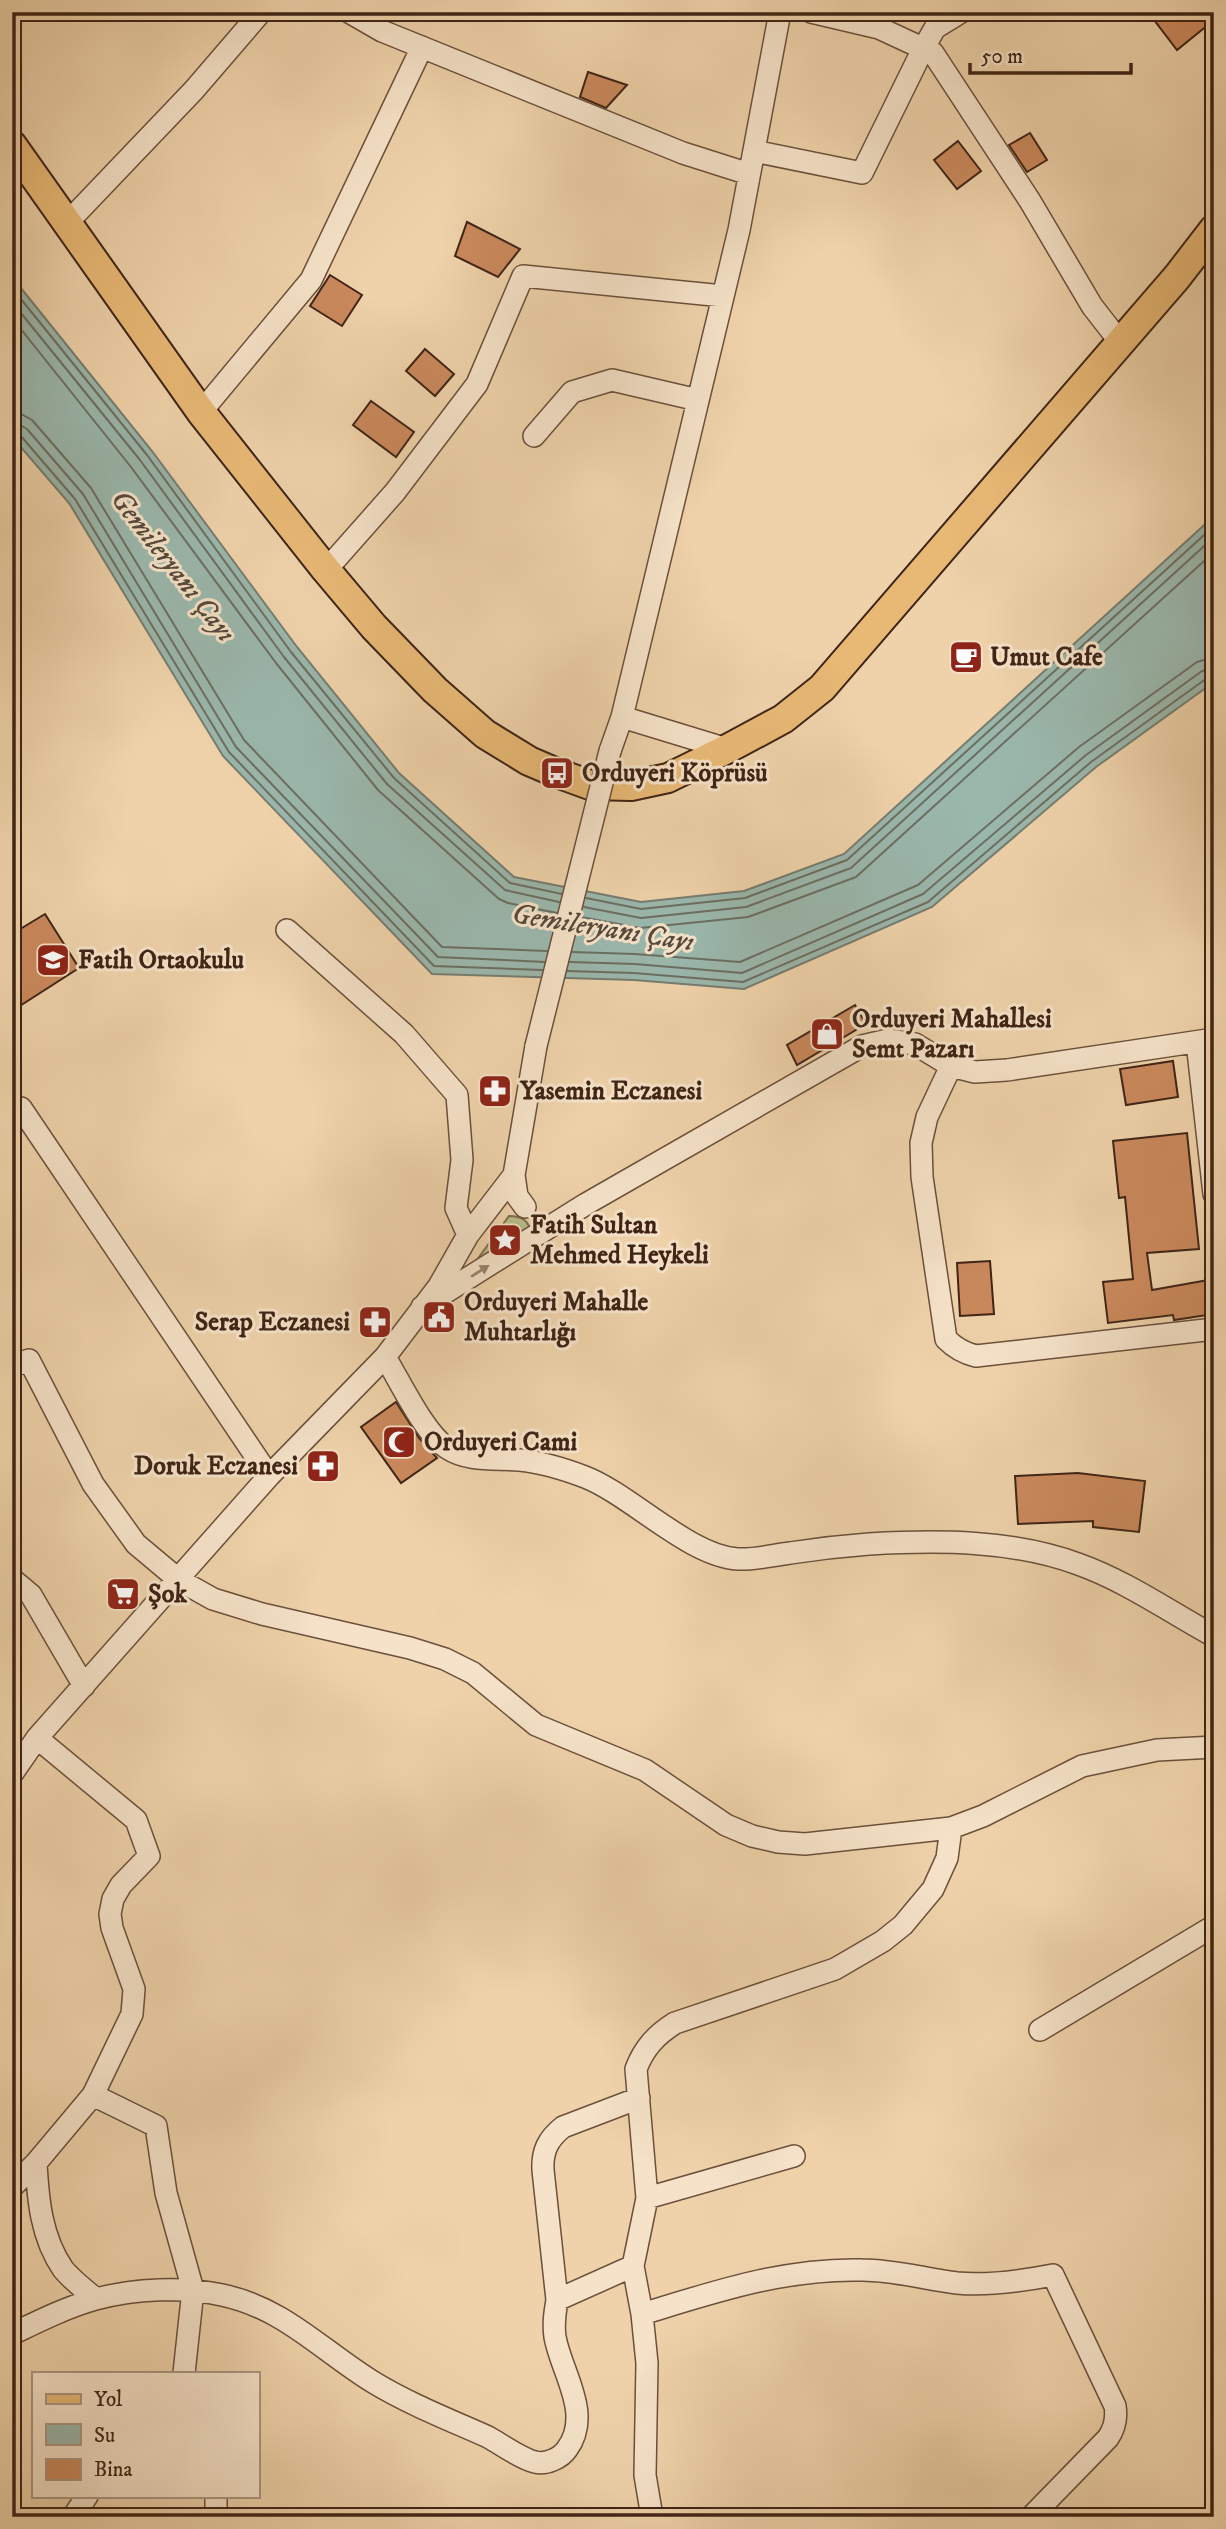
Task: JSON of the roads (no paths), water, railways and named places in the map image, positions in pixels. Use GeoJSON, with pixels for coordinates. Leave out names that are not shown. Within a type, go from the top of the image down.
{"type":"FeatureCollection","features":[{"type":"Feature","properties":{"kind":"main road"},"geometry":{"type":"LineString","coordinates":[[12,145],[201,412],[374,627],[435,690],[485,734],[529,761],[590,785],[631,786],[668,778],[783,719],[822,688],[1214,229]]}},
{"type":"Feature","properties":{"kind":"street"},"geometry":{"type":"LineString","coordinates":[[67,223],[194,90],[261,12]]}},
{"type":"Feature","properties":{"kind":"street"},"geometry":{"type":"LineString","coordinates":[[349,12],[382,31],[683,153],[749,174]]}},
{"type":"Feature","properties":{"kind":"street"},"geometry":{"type":"LineString","coordinates":[[526,1207],[517,1196],[514,1175],[537,1046],[610,751],[622,717],[723,296],[780,12]]}},
{"type":"Feature","properties":{"kind":"street"},"geometry":{"type":"LineString","coordinates":[[811,12],[880,28],[933,54],[1030,201],[1092,306],[1120,342]]}},
{"type":"Feature","properties":{"kind":"street"},"geometry":{"type":"LineString","coordinates":[[754,151],[862,173],[935,28],[961,12]]}},
{"type":"Feature","properties":{"kind":"street"},"geometry":{"type":"LineString","coordinates":[[201,412],[311,280],[422,47]]}},
{"type":"Feature","properties":{"kind":"street"},"geometry":{"type":"LineString","coordinates":[[326,570],[395,492],[477,384],[523,276],[723,296]]}},
{"type":"Feature","properties":{"kind":"street"},"geometry":{"type":"LineString","coordinates":[[534,436],[572,392],[612,380],[698,400]]}},
{"type":"Feature","properties":{"kind":"street"},"geometry":{"type":"LineString","coordinates":[[622,717],[727,749]]}},
{"type":"Feature","properties":{"kind":"street"},"geometry":{"type":"LineString","coordinates":[[287,930],[404,1034],[457,1095],[462,1160],[456,1208],[468,1236]]}},
{"type":"Feature","properties":{"kind":"street"},"geometry":{"type":"LineString","coordinates":[[422,1307],[586,1204],[862,1046],[888,1040],[915,1044],[951,1066],[975,1072],[1007,1070],[1206,1040],[1214,1194]]}},
{"type":"Feature","properties":{"kind":"street"},"geometry":{"type":"LineString","coordinates":[[951,1066],[927,1117],[921,1143],[922,1177],[946,1339],[965,1353],[976,1356],[1214,1329]]}},
{"type":"Feature","properties":{"kind":"street"},"geometry":{"type":"LineString","coordinates":[[12,1112],[21,1108],[269,1476]]}},
{"type":"Feature","properties":{"kind":"street"},"geometry":{"type":"LineString","coordinates":[[12,1774],[37,1738],[269,1476],[385,1357],[439,1286],[468,1236],[514,1175]]}},
{"type":"Feature","properties":{"kind":"street"},"geometry":{"type":"LineString","coordinates":[[484,1213],[514,1204],[541,1214],[559,1214],[586,1204]]}},
{"type":"Feature","properties":{"kind":"street"},"geometry":{"type":"LineString","coordinates":[[385,1357],[433,1436],[446,1448],[460,1455],[479,1459],[521,1460],[546,1464],[588,1478],[700,1548],[720,1556],[739,1559],[831,1547],[892,1543],[994,1546],[1036,1552],[1079,1564],[1113,1580],[1214,1636]]}},
{"type":"Feature","properties":{"kind":"street"},"geometry":{"type":"LineString","coordinates":[[12,1366],[29,1360],[93,1485],[136,1544],[179,1580],[213,1599],[262,1614],[410,1647],[445,1658],[473,1673],[536,1725],[645,1770],[726,1825],[752,1836],[805,1844],[951,1828],[983,1816],[1082,1766],[1157,1750],[1214,1747]]}},
{"type":"Feature","properties":{"kind":"street"},"geometry":{"type":"LineString","coordinates":[[12,1579],[31,1595],[84,1686]]}},
{"type":"Feature","properties":{"kind":"street"},"geometry":{"type":"LineString","coordinates":[[12,2187],[93,2095],[132,2014],[134,1989],[112,1928],[110,1914],[113,1899],[121,1885],[149,1856],[136,1820],[37,1738]]}},
{"type":"Feature","properties":{"kind":"street"},"geometry":{"type":"LineString","coordinates":[[652,2517],[645,2475],[647,2363],[633,2266],[647,2198],[636,2069],[640,2058],[648,2045],[675,2022],[835,1969],[859,1957],[903,1925],[933,1889],[942,1873],[951,1828]]}},
{"type":"Feature","properties":{"kind":"street"},"geometry":{"type":"LineString","coordinates":[[1040,2030],[1214,1926]]}},
{"type":"Feature","properties":{"kind":"street"},"geometry":{"type":"LineString","coordinates":[[93,2095],[156,2126],[166,2193],[192,2290],[184,2372]]}},
{"type":"Feature","properties":{"kind":"street"},"geometry":{"type":"LineString","coordinates":[[12,2334],[96,2299],[192,2290],[231,2297],[272,2312],[290,2322],[375,2384],[534,2462],[557,2458],[567,2449],[577,2422],[577,2407],[555,2338],[557,2300],[542,2160],[547,2143],[563,2127],[639,2098]]}},
{"type":"Feature","properties":{"kind":"street"},"geometry":{"type":"LineString","coordinates":[[647,2198],[794,2156]]}},
{"type":"Feature","properties":{"kind":"street"},"geometry":{"type":"LineString","coordinates":[[36,2162],[39,2208],[50,2242],[65,2271],[96,2299]]}},
{"type":"Feature","properties":{"kind":"street"},"geometry":{"type":"LineString","coordinates":[[557,2300],[633,2266]]}},
{"type":"Feature","properties":{"kind":"street"},"geometry":{"type":"LineString","coordinates":[[642,2314],[739,2284],[809,2272],[888,2271],[958,2283],[1027,2280],[1053,2274],[1115,2406],[1116,2416],[1115,2425],[1108,2438],[1031,2517]]}},
{"type":"Feature","properties":{"kind":"street"},"geometry":{"type":"LineString","coordinates":[[73,2517],[86,2498]]}},
{"type":"Feature","properties":{"kind":"street"},"geometry":{"type":"LineString","coordinates":[[216,2498],[216,2517]]}},
{"type":"Feature","properties":{"kind":"water","name":"Gemileryanı Çayı"},"geometry":{"type":"Polygon","coordinates":[[[12,277],[152,451],[297,647],[399,773],[514,877],[641,902],[744,891],[844,854],[1214,516],[1214,682],[1096,767],[932,907],[744,989],[634,980],[432,974],[223,756],[69,503],[12,437],[12,277]]]}},
{"type":"Feature","properties":{"kind":"place","name":"Umut Cafe"},"geometry":{"type":"Point","coordinates":[966,657]}},
{"type":"Feature","properties":{"kind":"place","name":"Orduyeri Köprüsü"},"geometry":{"type":"Point","coordinates":[557,773]}},
{"type":"Feature","properties":{"kind":"place","name":"Fatih Ortaokulu"},"geometry":{"type":"Point","coordinates":[53,960]}},
{"type":"Feature","properties":{"kind":"place","name":"Orduyeri Mahallesi Semt Pazarı"},"geometry":{"type":"Point","coordinates":[827,1034]}},
{"type":"Feature","properties":{"kind":"place","name":"Yasemin Eczanesi"},"geometry":{"type":"Point","coordinates":[495,1091]}},
{"type":"Feature","properties":{"kind":"place","name":"Fatih Sultan Mehmed Heykeli"},"geometry":{"type":"Point","coordinates":[505,1240]}},
{"type":"Feature","properties":{"kind":"place","name":"Orduyeri Mahalle Muhtarlığı"},"geometry":{"type":"Point","coordinates":[439,1317]}},
{"type":"Feature","properties":{"kind":"place","name":"Serap Eczanesi"},"geometry":{"type":"Point","coordinates":[375,1322]}},
{"type":"Feature","properties":{"kind":"place","name":"Orduyeri Cami"},"geometry":{"type":"Point","coordinates":[399,1442]}},
{"type":"Feature","properties":{"kind":"place","name":"Doruk Eczanesi"},"geometry":{"type":"Point","coordinates":[323,1466]}},
{"type":"Feature","properties":{"kind":"place","name":"Şok"},"geometry":{"type":"Point","coordinates":[123,1594]}}]}
